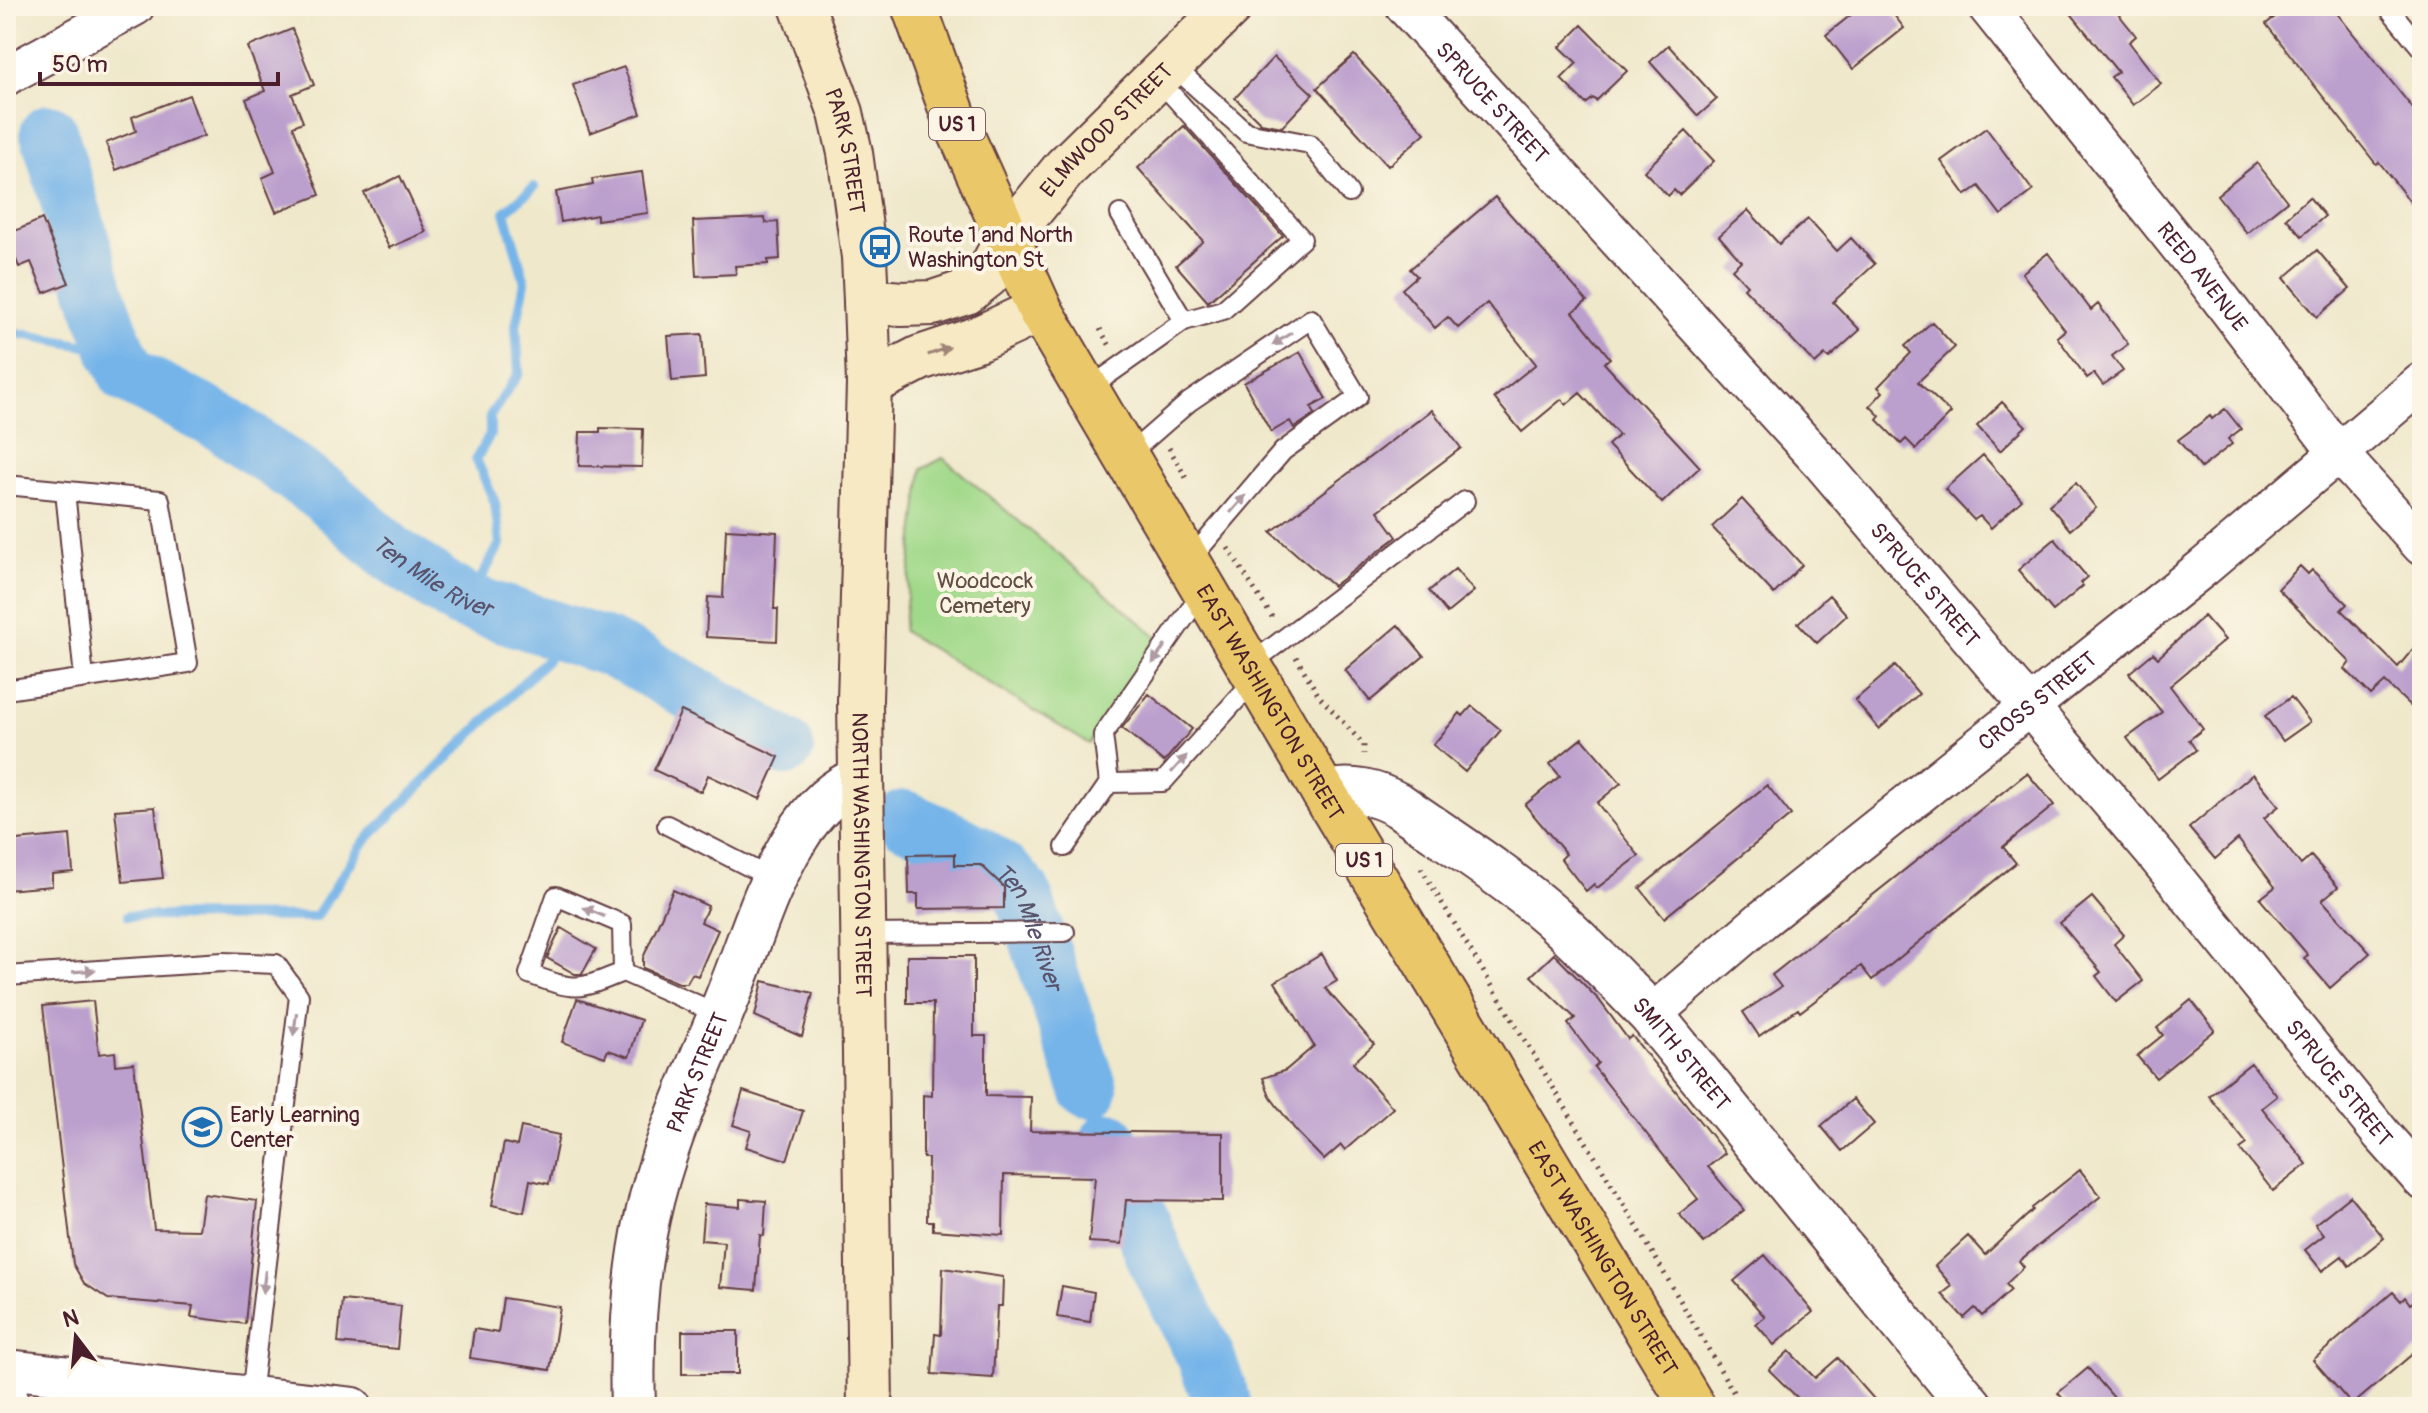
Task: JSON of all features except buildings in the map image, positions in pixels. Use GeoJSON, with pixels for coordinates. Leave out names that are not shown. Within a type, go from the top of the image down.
{"type":"FeatureCollection","features":[{"type":"Feature","properties":{"kind":"main road","name":"PARK STREET"},"geometry":{"type":"LineString","coordinates":[[802,6],[841,113],[850,153],[864,257],[866,301]]}},
{"type":"Feature","properties":{"kind":"main road","name":"US 1"},"geometry":{"type":"LineString","coordinates":[[914,6],[957,125],[1006,240]]}},
{"type":"Feature","properties":{"kind":"main road","name":"ELMWOOD STREET"},"geometry":{"type":"LineString","coordinates":[[866,301],[933,303],[966,292],[988,275],[1006,240],[1065,168],[1230,6]]}},
{"type":"Feature","properties":{"kind":"main road","name":"EAST WASHINGTON STREET"},"geometry":{"type":"LineString","coordinates":[[1006,240],[1085,391],[1693,1407]]}},
{"type":"Feature","properties":{"kind":"main road","name":"NORTH WASHINGTON STREET"},"geometry":{"type":"LineString","coordinates":[[866,301],[869,384],[860,779],[870,1407]]}},
{"type":"Feature","properties":{"kind":"main road"},"geometry":{"type":"LineString","coordinates":[[869,384],[920,358],[977,339],[1040,310]]}},
{"type":"Feature","properties":{"kind":"street"},"geometry":{"type":"LineString","coordinates":[[6,76],[135,6]]}},
{"type":"Feature","properties":{"kind":"street","name":"SPRUCE STREET"},"geometry":{"type":"LineString","coordinates":[[1405,6],[1822,463],[2156,855],[2382,1135],[2422,1180]]}},
{"type":"Feature","properties":{"kind":"street","name":"REED AVENUE"},"geometry":{"type":"LineString","coordinates":[[1987,6],[2208,282],[2339,454],[2422,546]]}},
{"type":"Feature","properties":{"kind":"street","name":"CROSS STREET"},"geometry":{"type":"LineString","coordinates":[[1651,1015],[1762,920],[2031,706],[2339,454],[2422,382]]}},
{"type":"Feature","properties":{"kind":"street","name":"PARK STREET"},"geometry":{"type":"LineString","coordinates":[[633,1407],[636,1305],[648,1215],[679,1116],[782,862],[810,817],[843,786],[860,779]]}},
{"type":"Feature","properties":{"kind":"street","name":"SMITH STREET"},"geometry":{"type":"LineString","coordinates":[[1324,793],[1340,790],[1381,795],[1549,914],[1651,1015],[1971,1407]]}},
{"type":"Feature","properties":{"kind":"street"},"geometry":{"type":"LineString","coordinates":[[9,1407],[6,1371],[353,1407]]}},
{"type":"Feature","properties":{"kind":"lane"},"geometry":{"type":"LineString","coordinates":[[2387,6],[2422,49]]}},
{"type":"Feature","properties":{"kind":"lane"},"geometry":{"type":"LineString","coordinates":[[1164,71],[1246,132],[1310,144],[1349,193]]}},
{"type":"Feature","properties":{"kind":"lane"},"geometry":{"type":"LineString","coordinates":[[1085,391],[1184,321],[1223,310],[1302,239],[1164,71]]}},
{"type":"Feature","properties":{"kind":"lane"},"geometry":{"type":"LineString","coordinates":[[1120,214],[1184,321]]}},
{"type":"Feature","properties":{"kind":"lane"},"geometry":{"type":"LineString","coordinates":[[1065,847],[1109,783],[1103,735],[1196,577],[1283,451],[1358,397],[1311,319],[1189,402],[1125,458]]}},
{"type":"Feature","properties":{"kind":"lane"},"geometry":{"type":"LineString","coordinates":[[6,485],[160,500],[188,663],[6,690]]}},
{"type":"Feature","properties":{"kind":"lane"},"geometry":{"type":"LineString","coordinates":[[65,491],[84,678]]}},
{"type":"Feature","properties":{"kind":"lane"},"geometry":{"type":"LineString","coordinates":[[1109,783],[1163,782],[1252,672],[1465,501]]}},
{"type":"Feature","properties":{"kind":"lane"},"geometry":{"type":"LineString","coordinates":[[667,825],[775,880]]}},
{"type":"Feature","properties":{"kind":"lane"},"geometry":{"type":"LineString","coordinates":[[623,972],[622,924],[556,896],[529,974],[567,988],[588,986],[623,972],[721,1015]]}},
{"type":"Feature","properties":{"kind":"lane"},"geometry":{"type":"LineString","coordinates":[[864,934],[1065,932]]}},
{"type":"Feature","properties":{"kind":"lane"},"geometry":{"type":"LineString","coordinates":[[6,976],[223,962],[276,964],[299,996],[251,1396]]}},
{"type":"Feature","properties":{"kind":"path"},"geometry":{"type":"LineString","coordinates":[[1420,866],[1742,1407]]}},
{"type":"Feature","properties":{"kind":"green space","name":"Woodcock Cemetery"},"geometry":{"type":"Polygon","coordinates":[[[943,458],[1158,637],[1089,744],[903,631],[922,469],[943,458]]]}},
{"type":"Feature","properties":{"kind":"waterway","name":"Ten Mile River"},"geometry":{"type":"LineString","coordinates":[[49,133],[96,292],[128,375],[224,424],[325,495],[391,553],[461,600],[607,647],[785,747]]}},
{"type":"Feature","properties":{"kind":"waterway"},"geometry":{"type":"LineString","coordinates":[[468,602],[500,544],[495,503],[476,459],[490,435],[490,416],[519,373],[516,326],[525,282],[505,212],[534,187]]}},
{"type":"Feature","properties":{"kind":"waterway","name":"Ten Mile River"},"geometry":{"type":"LineString","coordinates":[[6,331],[117,352]]}},
{"type":"Feature","properties":{"kind":"waterway"},"geometry":{"type":"LineString","coordinates":[[128,916],[316,917],[364,842],[571,635]]}},
{"type":"Feature","properties":{"kind":"waterway","name":"Ten Mile River"},"geometry":{"type":"LineString","coordinates":[[905,819],[983,858],[998,868],[1022,893],[1089,1089]]}},
{"type":"Feature","properties":{"kind":"waterway","name":"Ten Mile River"},"geometry":{"type":"LineString","coordinates":[[1109,1141],[1158,1264],[1205,1355],[1224,1407]]}},
{"type":"Feature","properties":{"kind":"place","name":"Route 1 and North Washington St"},"geometry":{"type":"Point","coordinates":[880,247]}},
{"type":"Feature","properties":{"kind":"place","name":"Early Learning Center"},"geometry":{"type":"Point","coordinates":[202,1127]}}]}
